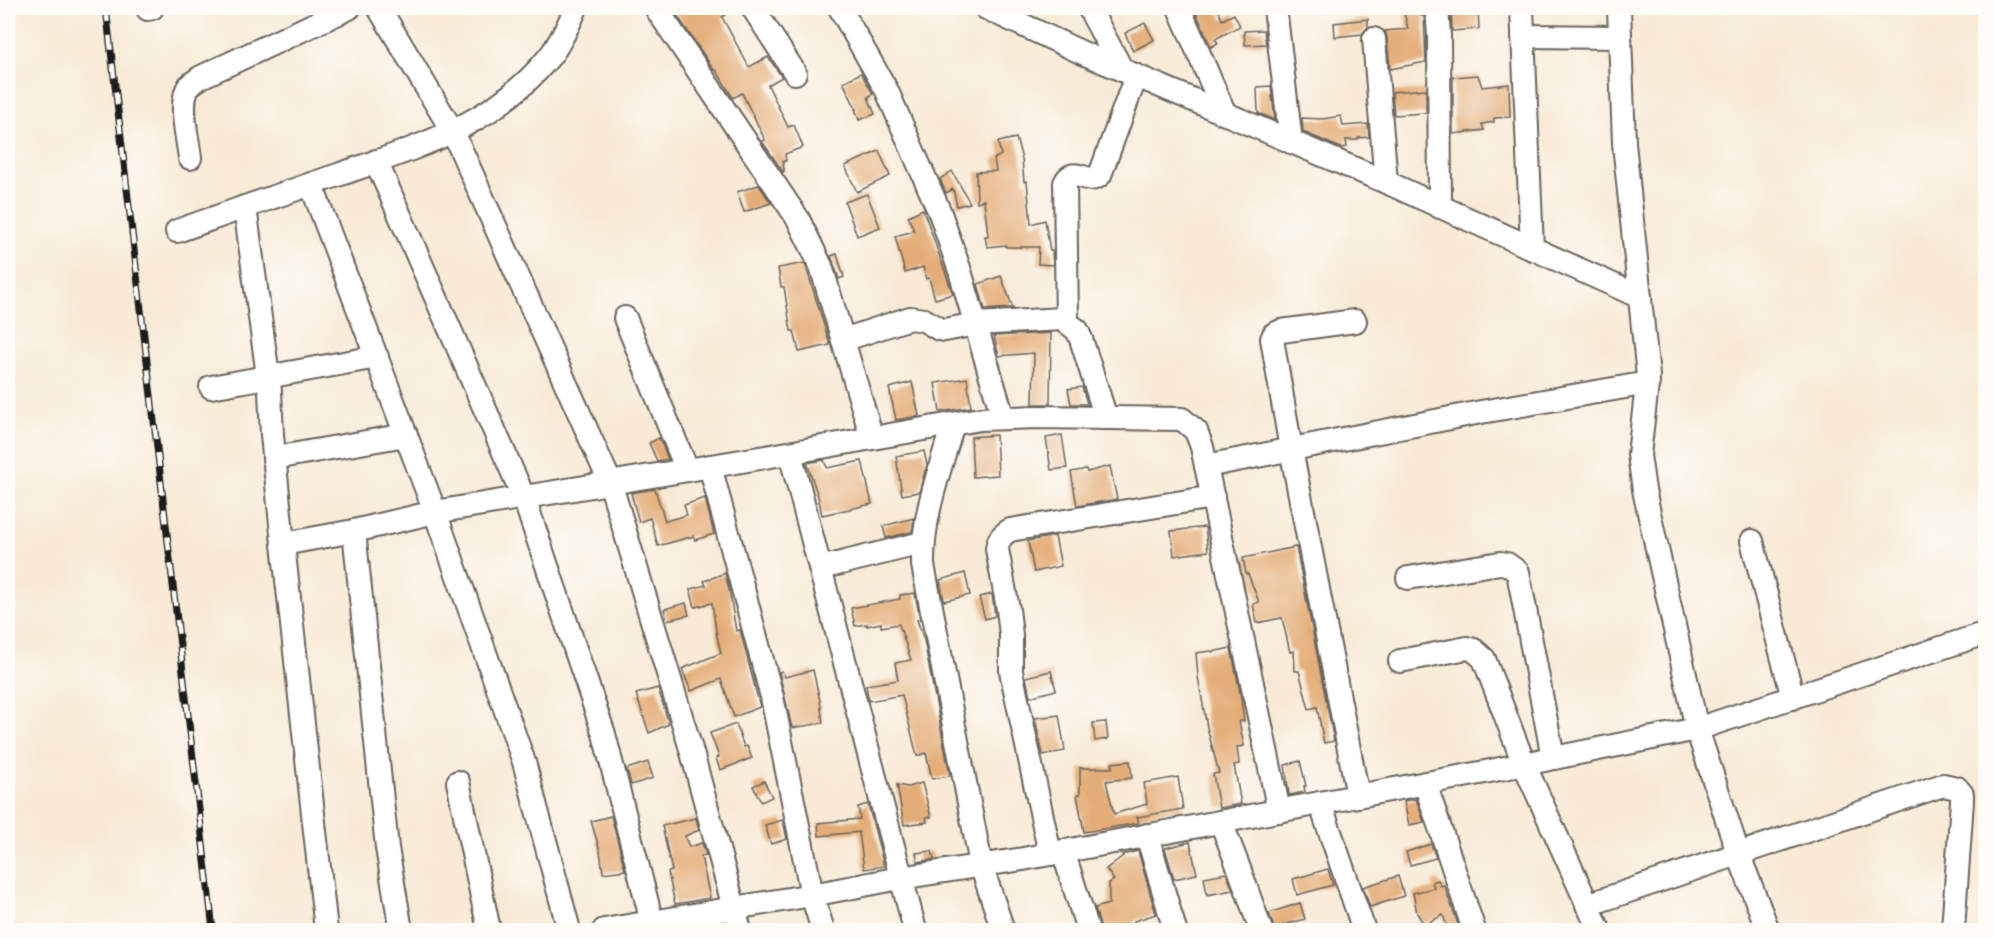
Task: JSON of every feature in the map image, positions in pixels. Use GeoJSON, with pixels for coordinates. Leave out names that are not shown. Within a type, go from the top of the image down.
{"type":"FeatureCollection","features":[{"type":"Feature","properties":{"kind":"street"},"geometry":{"type":"LineString","coordinates":[[190,158],[184,107],[189,86],[201,77],[349,8]]}},
{"type":"Feature","properties":{"kind":"street"},"geometry":{"type":"LineString","coordinates":[[378,8],[453,132],[610,482],[691,749],[738,920]]}},
{"type":"Feature","properties":{"kind":"street"},"geometry":{"type":"LineString","coordinates":[[177,231],[376,162],[453,132],[490,111],[524,84],[551,55],[576,8]]}},
{"type":"Feature","properties":{"kind":"street"},"geometry":{"type":"LineString","coordinates":[[656,8],[798,219],[821,266],[872,438]]}},
{"type":"Feature","properties":{"kind":"street"},"geometry":{"type":"LineString","coordinates":[[753,8],[795,74]]}},
{"type":"Feature","properties":{"kind":"street"},"geometry":{"type":"LineString","coordinates":[[840,8],[887,91],[940,213],[976,324],[1003,418]]}},
{"type":"Feature","properties":{"kind":"street"},"geometry":{"type":"LineString","coordinates":[[986,8],[1129,73],[1386,182],[1640,297]]}},
{"type":"Feature","properties":{"kind":"street"},"geometry":{"type":"LineString","coordinates":[[1067,321],[1065,183],[1072,175],[1092,179],[1100,175],[1129,73],[1089,8]]}},
{"type":"Feature","properties":{"kind":"street"},"geometry":{"type":"LineString","coordinates":[[1179,8],[1225,114]]}},
{"type":"Feature","properties":{"kind":"street"},"geometry":{"type":"LineString","coordinates":[[1275,8],[1291,142]]}},
{"type":"Feature","properties":{"kind":"street"},"geometry":{"type":"LineString","coordinates":[[1437,8],[1440,207]]}},
{"type":"Feature","properties":{"kind":"street"},"geometry":{"type":"LineString","coordinates":[[1522,8],[1532,249]]}},
{"type":"Feature","properties":{"kind":"street"},"geometry":{"type":"LineString","coordinates":[[1619,8],[1624,142],[1648,383],[1639,455],[1644,490],[1697,729],[1738,853],[1768,930]]}},
{"type":"Feature","properties":{"kind":"street"},"geometry":{"type":"LineString","coordinates":[[1523,36],[1620,37]]}},
{"type":"Feature","properties":{"kind":"street"},"geometry":{"type":"LineString","coordinates":[[1374,39],[1386,182]]}},
{"type":"Feature","properties":{"kind":"street"},"geometry":{"type":"LineString","coordinates":[[376,162],[524,498],[604,734],[653,926]]}},
{"type":"Feature","properties":{"kind":"street"},"geometry":{"type":"LineString","coordinates":[[311,184],[435,512],[524,762],[569,930]]}},
{"type":"Feature","properties":{"kind":"street"},"geometry":{"type":"LineString","coordinates":[[245,207],[268,377],[283,544],[326,930]]}},
{"type":"Feature","properties":{"kind":"street"},"geometry":{"type":"LineString","coordinates":[[625,318],[687,470]]}},
{"type":"Feature","properties":{"kind":"street"},"geometry":{"type":"LineString","coordinates":[[843,340],[910,318],[924,320],[945,330],[976,324],[1057,318],[1067,321],[1077,330],[1106,418]]}},
{"type":"Feature","properties":{"kind":"street"},"geometry":{"type":"LineString","coordinates":[[1355,321],[1281,331],[1272,337],[1291,449],[1358,796]]}},
{"type":"Feature","properties":{"kind":"street"},"geometry":{"type":"LineString","coordinates":[[212,387],[377,357]]}},
{"type":"Feature","properties":{"kind":"street"},"geometry":{"type":"LineString","coordinates":[[1206,466],[1481,412],[1648,383]]}},
{"type":"Feature","properties":{"kind":"street"},"geometry":{"type":"LineString","coordinates":[[283,544],[354,531],[435,512],[980,419],[1182,419],[1196,431],[1206,466],[1279,811]]}},
{"type":"Feature","properties":{"kind":"street"},"geometry":{"type":"LineString","coordinates":[[953,424],[927,516],[922,543],[923,565],[981,865],[1003,930]]}},
{"type":"Feature","properties":{"kind":"street"},"geometry":{"type":"LineString","coordinates":[[274,458],[406,435]]}},
{"type":"Feature","properties":{"kind":"street"},"geometry":{"type":"LineString","coordinates":[[790,453],[915,930]]}},
{"type":"Feature","properties":{"kind":"street"},"geometry":{"type":"LineString","coordinates":[[710,466],[772,697],[812,896],[823,930]]}},
{"type":"Feature","properties":{"kind":"street"},"geometry":{"type":"LineString","coordinates":[[1088,930],[1056,853],[1011,671],[1011,635],[997,549],[998,541],[1010,530],[1213,497]]}},
{"type":"Feature","properties":{"kind":"street"},"geometry":{"type":"LineString","coordinates":[[354,531],[387,848],[401,930]]}},
{"type":"Feature","properties":{"kind":"street"},"geometry":{"type":"LineString","coordinates":[[1752,542],[1793,698]]}},
{"type":"Feature","properties":{"kind":"street"},"geometry":{"type":"LineString","coordinates":[[821,568],[922,543]]}},
{"type":"Feature","properties":{"kind":"street"},"geometry":{"type":"LineString","coordinates":[[1408,578],[1500,563],[1507,564],[1518,572],[1553,758]]}},
{"type":"Feature","properties":{"kind":"street"},"geometry":{"type":"LineString","coordinates":[[604,930],[738,920],[812,896],[900,878],[1056,853],[1697,729],[1986,633]]}},
{"type":"Feature","properties":{"kind":"street"},"geometry":{"type":"LineString","coordinates":[[1400,661],[1467,648],[1476,652],[1488,666],[1524,764],[1599,930]]}},
{"type":"Feature","properties":{"kind":"street"},"geometry":{"type":"LineString","coordinates":[[458,782],[489,930]]}},
{"type":"Feature","properties":{"kind":"street"},"geometry":{"type":"LineString","coordinates":[[1425,783],[1474,930]]}},
{"type":"Feature","properties":{"kind":"street"},"geometry":{"type":"LineString","coordinates":[[1587,904],[1943,784],[1954,786],[1960,791],[1962,801],[1953,930]]}},
{"type":"Feature","properties":{"kind":"street"},"geometry":{"type":"LineString","coordinates":[[1320,803],[1364,930]]}},
{"type":"Feature","properties":{"kind":"street"},"geometry":{"type":"LineString","coordinates":[[1221,822],[1260,930]]}},
{"type":"Feature","properties":{"kind":"street"},"geometry":{"type":"LineString","coordinates":[[1148,835],[1175,930]]}},
{"type":"Feature","properties":{"kind":"building"},"geometry":{"type":"Polygon","coordinates":[[[672,8],[734,8],[722,17],[749,67],[768,57],[782,77],[768,85],[788,127],[794,125],[803,147],[785,154],[783,172],[762,141],[765,140],[742,93],[733,98],[672,8]]]}},
{"type":"Feature","properties":{"kind":"building"},"geometry":{"type":"Polygon","coordinates":[[[1194,8],[1218,8],[1222,20],[1234,14],[1240,26],[1215,39],[1218,43],[1211,47],[1194,8]]]}},
{"type":"Feature","properties":{"kind":"building"},"geometry":{"type":"Polygon","coordinates":[[[1403,8],[1421,8],[1421,16],[1424,16],[1426,62],[1390,69],[1385,31],[1408,29],[1403,8]]]}},
{"type":"Feature","properties":{"kind":"building"},"geometry":{"type":"Polygon","coordinates":[[[1478,8],[1479,29],[1452,31],[1451,9],[1478,8]]]}},
{"type":"Feature","properties":{"kind":"building"},"geometry":{"type":"Polygon","coordinates":[[[1368,19],[1368,27],[1362,34],[1335,37],[1334,23],[1368,19]]]}},
{"type":"Feature","properties":{"kind":"building"},"geometry":{"type":"Polygon","coordinates":[[[1145,23],[1154,40],[1133,51],[1125,33],[1145,23]]]}},
{"type":"Feature","properties":{"kind":"building"},"geometry":{"type":"Polygon","coordinates":[[[1264,30],[1266,44],[1245,45],[1244,31],[1264,30]]]}},
{"type":"Feature","properties":{"kind":"building"},"geometry":{"type":"Polygon","coordinates":[[[861,73],[873,94],[868,97],[875,114],[859,120],[843,82],[861,73]]]}},
{"type":"Feature","properties":{"kind":"building"},"geometry":{"type":"Polygon","coordinates":[[[1478,75],[1482,87],[1509,84],[1510,117],[1494,118],[1494,122],[1482,124],[1484,130],[1453,134],[1453,77],[1478,75]]]}},
{"type":"Feature","properties":{"kind":"building"},"geometry":{"type":"Polygon","coordinates":[[[1271,86],[1275,120],[1258,113],[1257,87],[1271,86]]]}},
{"type":"Feature","properties":{"kind":"building"},"geometry":{"type":"Polygon","coordinates":[[[1426,89],[1426,113],[1394,115],[1392,92],[1426,89]]]}},
{"type":"Feature","properties":{"kind":"building"},"geometry":{"type":"Polygon","coordinates":[[[1341,116],[1343,126],[1368,124],[1369,137],[1346,140],[1347,147],[1341,148],[1303,132],[1302,118],[1322,119],[1341,116]]]}},
{"type":"Feature","properties":{"kind":"building"},"geometry":{"type":"Polygon","coordinates":[[[1016,138],[1022,159],[1024,182],[1027,181],[1031,224],[1045,220],[1053,265],[1038,264],[1039,247],[1006,247],[1006,245],[987,247],[984,200],[977,202],[976,172],[996,171],[994,159],[1001,155],[998,142],[1016,138]]]}},
{"type":"Feature","properties":{"kind":"building"},"geometry":{"type":"Polygon","coordinates":[[[879,151],[890,176],[857,192],[845,166],[879,151]]]}},
{"type":"Feature","properties":{"kind":"building"},"geometry":{"type":"Polygon","coordinates":[[[952,171],[970,203],[957,206],[953,189],[946,193],[940,179],[952,171]]]}},
{"type":"Feature","properties":{"kind":"building"},"geometry":{"type":"Polygon","coordinates":[[[759,185],[771,203],[744,212],[737,192],[759,185]]]}},
{"type":"Feature","properties":{"kind":"building"},"geometry":{"type":"Polygon","coordinates":[[[867,194],[880,227],[857,236],[845,202],[867,194]]]}},
{"type":"Feature","properties":{"kind":"building"},"geometry":{"type":"Polygon","coordinates":[[[923,209],[953,294],[935,299],[923,267],[905,273],[895,236],[914,231],[908,216],[923,209]]]}},
{"type":"Feature","properties":{"kind":"building"},"geometry":{"type":"Polygon","coordinates":[[[837,254],[844,277],[839,279],[831,256],[837,254]]]}},
{"type":"Feature","properties":{"kind":"building"},"geometry":{"type":"Polygon","coordinates":[[[805,263],[830,345],[799,352],[794,331],[791,331],[784,287],[781,287],[778,268],[805,263]]]}},
{"type":"Feature","properties":{"kind":"building"},"geometry":{"type":"Polygon","coordinates":[[[1001,276],[1013,308],[985,310],[978,284],[1001,276]]]}},
{"type":"Feature","properties":{"kind":"building"},"geometry":{"type":"Polygon","coordinates":[[[1051,333],[1050,404],[1033,404],[1034,353],[999,356],[994,336],[1051,333]]]}},
{"type":"Feature","properties":{"kind":"building"},"geometry":{"type":"Polygon","coordinates":[[[967,378],[971,407],[940,412],[935,383],[967,378]]]}},
{"type":"Feature","properties":{"kind":"building"},"geometry":{"type":"Polygon","coordinates":[[[912,382],[919,416],[896,420],[889,388],[912,382]]]}},
{"type":"Feature","properties":{"kind":"building"},"geometry":{"type":"Polygon","coordinates":[[[1082,387],[1087,404],[1071,404],[1068,389],[1082,387]]]}},
{"type":"Feature","properties":{"kind":"building"},"geometry":{"type":"Polygon","coordinates":[[[996,435],[998,475],[973,477],[971,437],[996,435]]]}},
{"type":"Feature","properties":{"kind":"building"},"geometry":{"type":"Polygon","coordinates":[[[1062,435],[1067,468],[1051,470],[1046,438],[1062,435]]]}},
{"type":"Feature","properties":{"kind":"building"},"geometry":{"type":"Polygon","coordinates":[[[659,438],[668,459],[657,461],[649,443],[659,438]]]}},
{"type":"Feature","properties":{"kind":"building"},"geometry":{"type":"Polygon","coordinates":[[[924,451],[927,465],[919,492],[902,495],[896,456],[924,451]]]}},
{"type":"Feature","properties":{"kind":"building"},"geometry":{"type":"Polygon","coordinates":[[[824,460],[827,468],[862,461],[872,504],[822,515],[807,463],[824,460]]]}},
{"type":"Feature","properties":{"kind":"building"},"geometry":{"type":"Polygon","coordinates":[[[1110,466],[1117,499],[1077,506],[1071,472],[1086,469],[1087,472],[1110,466]]]}},
{"type":"Feature","properties":{"kind":"building"},"geometry":{"type":"Polygon","coordinates":[[[655,489],[665,521],[687,515],[684,505],[705,498],[714,534],[695,540],[694,536],[658,546],[650,518],[639,522],[631,493],[655,489]]]}},
{"type":"Feature","properties":{"kind":"building"},"geometry":{"type":"Polygon","coordinates":[[[914,518],[912,532],[886,538],[883,526],[914,518]]]}},
{"type":"Feature","properties":{"kind":"building"},"geometry":{"type":"Polygon","coordinates":[[[1205,527],[1208,551],[1174,556],[1171,531],[1205,527]]]}},
{"type":"Feature","properties":{"kind":"building"},"geometry":{"type":"Polygon","coordinates":[[[1055,536],[1061,566],[1034,572],[1028,541],[1055,536]]]}},
{"type":"Feature","properties":{"kind":"building"},"geometry":{"type":"Polygon","coordinates":[[[1296,547],[1334,741],[1324,743],[1317,707],[1309,709],[1299,671],[1295,671],[1294,651],[1290,652],[1282,618],[1257,623],[1253,604],[1259,602],[1248,574],[1246,574],[1243,558],[1296,547]]]}},
{"type":"Feature","properties":{"kind":"building"},"geometry":{"type":"Polygon","coordinates":[[[725,573],[736,631],[740,630],[760,707],[734,717],[721,679],[691,691],[682,669],[721,653],[712,603],[695,607],[690,589],[706,585],[704,581],[725,573]]]}},
{"type":"Feature","properties":{"kind":"building"},"geometry":{"type":"Polygon","coordinates":[[[965,573],[970,595],[944,601],[940,580],[965,573]]]}},
{"type":"Feature","properties":{"kind":"building"},"geometry":{"type":"Polygon","coordinates":[[[915,593],[920,619],[917,620],[924,640],[950,776],[932,779],[926,753],[917,756],[902,695],[869,701],[868,697],[866,685],[898,680],[895,663],[911,660],[899,624],[881,627],[881,623],[855,626],[851,608],[900,599],[900,595],[915,593]]]}},
{"type":"Feature","properties":{"kind":"building"},"geometry":{"type":"Polygon","coordinates":[[[992,594],[995,616],[985,619],[979,597],[992,594]]]}},
{"type":"Feature","properties":{"kind":"building"},"geometry":{"type":"Polygon","coordinates":[[[686,603],[689,615],[667,620],[664,609],[686,603]]]}},
{"type":"Feature","properties":{"kind":"building"},"geometry":{"type":"Polygon","coordinates":[[[1231,648],[1244,721],[1239,721],[1244,746],[1237,747],[1239,764],[1234,765],[1241,804],[1219,808],[1213,774],[1219,773],[1207,727],[1196,653],[1231,648]]]}},
{"type":"Feature","properties":{"kind":"building"},"geometry":{"type":"Polygon","coordinates":[[[813,670],[823,723],[792,728],[779,672],[782,671],[785,677],[813,670]]]}},
{"type":"Feature","properties":{"kind":"building"},"geometry":{"type":"Polygon","coordinates":[[[1051,671],[1056,690],[1030,697],[1026,677],[1051,671]]]}},
{"type":"Feature","properties":{"kind":"building"},"geometry":{"type":"Polygon","coordinates":[[[658,688],[669,724],[649,733],[636,694],[658,688]]]}},
{"type":"Feature","properties":{"kind":"building"},"geometry":{"type":"Polygon","coordinates":[[[1059,715],[1065,751],[1043,755],[1035,718],[1059,715]]]}},
{"type":"Feature","properties":{"kind":"building"},"geometry":{"type":"Polygon","coordinates":[[[1106,722],[1108,739],[1095,741],[1093,723],[1106,722]]]}},
{"type":"Feature","properties":{"kind":"building"},"geometry":{"type":"Polygon","coordinates":[[[736,724],[744,747],[747,746],[752,758],[720,770],[716,758],[719,757],[710,733],[736,724]]]}},
{"type":"Feature","properties":{"kind":"building"},"geometry":{"type":"Polygon","coordinates":[[[1130,761],[1132,778],[1106,781],[1114,814],[1147,804],[1144,783],[1178,777],[1183,809],[1137,817],[1139,823],[1084,832],[1077,795],[1080,794],[1080,768],[1112,768],[1112,763],[1130,761]]]}},
{"type":"Feature","properties":{"kind":"building"},"geometry":{"type":"Polygon","coordinates":[[[1300,761],[1306,786],[1304,786],[1305,792],[1289,795],[1285,765],[1300,761]]]}},
{"type":"Feature","properties":{"kind":"building"},"geometry":{"type":"Polygon","coordinates":[[[648,762],[653,778],[631,785],[627,769],[648,762]]]}},
{"type":"Feature","properties":{"kind":"building"},"geometry":{"type":"Polygon","coordinates":[[[764,781],[772,797],[761,802],[753,786],[764,781]]]}},
{"type":"Feature","properties":{"kind":"building"},"geometry":{"type":"Polygon","coordinates":[[[922,783],[931,817],[926,817],[927,822],[904,825],[897,785],[908,787],[922,783]]]}},
{"type":"Feature","properties":{"kind":"building"},"geometry":{"type":"Polygon","coordinates":[[[1416,799],[1424,822],[1409,825],[1404,801],[1416,799]]]}},
{"type":"Feature","properties":{"kind":"building"},"geometry":{"type":"Polygon","coordinates":[[[868,804],[884,866],[864,869],[859,832],[819,836],[818,823],[860,819],[858,807],[868,804]]]}},
{"type":"Feature","properties":{"kind":"building"},"geometry":{"type":"Polygon","coordinates":[[[611,816],[625,870],[603,873],[600,851],[591,821],[611,816]]]}},
{"type":"Feature","properties":{"kind":"building"},"geometry":{"type":"Polygon","coordinates":[[[696,818],[699,830],[685,836],[689,847],[702,843],[706,855],[701,856],[710,898],[675,904],[668,872],[672,871],[662,826],[696,818]]]}},
{"type":"Feature","properties":{"kind":"building"},"geometry":{"type":"Polygon","coordinates":[[[783,820],[787,839],[771,844],[765,825],[783,820]]]}},
{"type":"Feature","properties":{"kind":"building"},"geometry":{"type":"Polygon","coordinates":[[[1190,842],[1197,874],[1174,879],[1165,848],[1190,842]]]}},
{"type":"Feature","properties":{"kind":"building"},"geometry":{"type":"Polygon","coordinates":[[[1431,844],[1436,858],[1410,865],[1406,852],[1431,844]]]}},
{"type":"Feature","properties":{"kind":"building"},"geometry":{"type":"Polygon","coordinates":[[[932,851],[934,859],[918,862],[916,853],[932,851]]]}},
{"type":"Feature","properties":{"kind":"building"},"geometry":{"type":"Polygon","coordinates":[[[1138,851],[1156,914],[1134,921],[1137,930],[1101,930],[1095,908],[1109,904],[1109,883],[1114,880],[1106,869],[1122,855],[1138,851]]]}},
{"type":"Feature","properties":{"kind":"building"},"geometry":{"type":"Polygon","coordinates":[[[1328,869],[1333,885],[1297,895],[1293,879],[1328,869]]]}},
{"type":"Feature","properties":{"kind":"building"},"geometry":{"type":"Polygon","coordinates":[[[1226,873],[1233,890],[1207,895],[1204,877],[1226,873]]]}},
{"type":"Feature","properties":{"kind":"building"},"geometry":{"type":"Polygon","coordinates":[[[1398,876],[1404,896],[1370,907],[1363,887],[1398,876]]]}},
{"type":"Feature","properties":{"kind":"building"},"geometry":{"type":"Polygon","coordinates":[[[1438,880],[1441,886],[1444,885],[1460,930],[1448,930],[1443,915],[1424,925],[1417,913],[1413,893],[1434,888],[1432,882],[1438,880]]]}},
{"type":"Feature","properties":{"kind":"building"},"geometry":{"type":"Polygon","coordinates":[[[1300,903],[1305,919],[1274,928],[1269,913],[1300,903]]]}},
{"type":"Feature","properties":{"kind":"railway"},"geometry":{"type":"LineString","coordinates":[[106,8],[213,930]]}}]}
